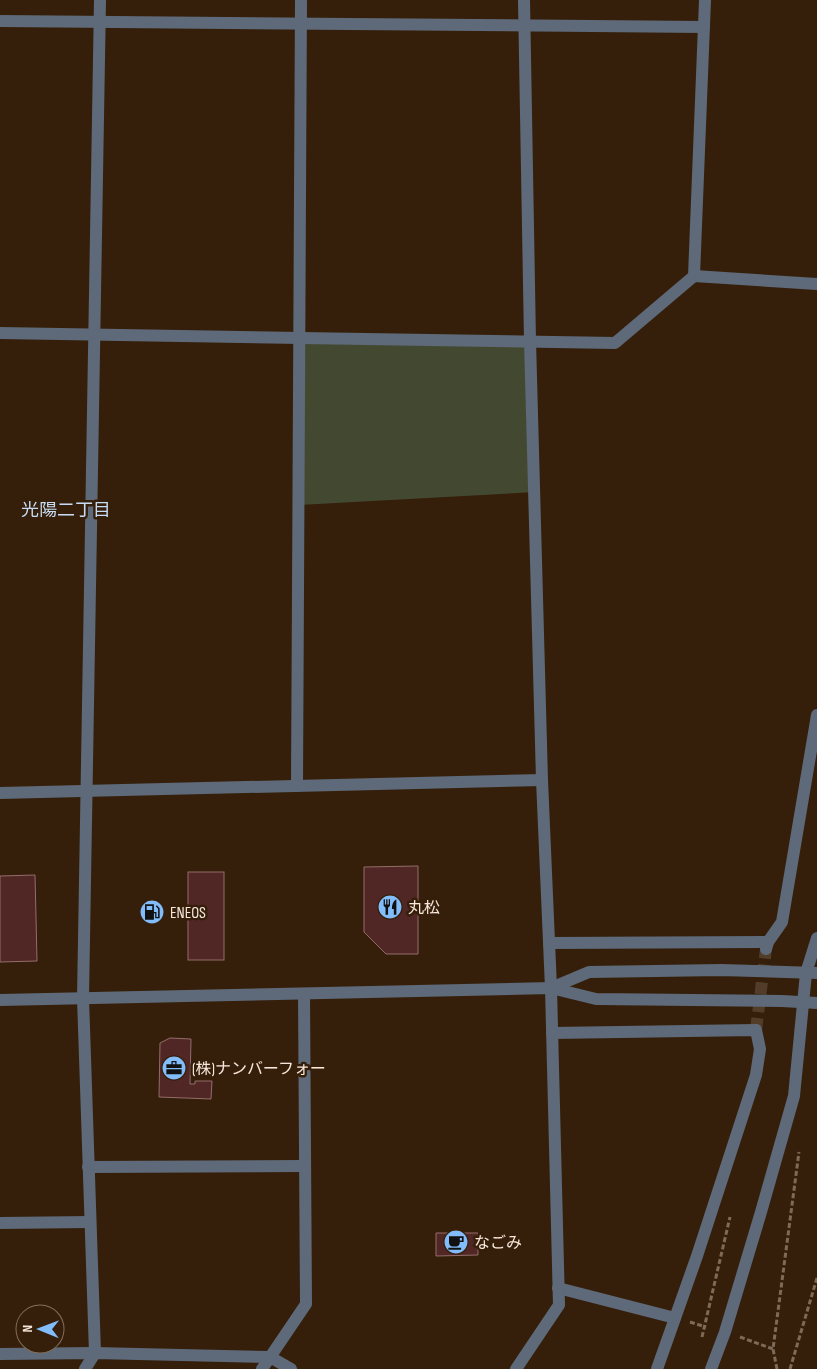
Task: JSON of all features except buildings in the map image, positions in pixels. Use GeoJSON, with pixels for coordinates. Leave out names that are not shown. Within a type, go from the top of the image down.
{"type":"FeatureCollection","features":[{"type":"Feature","properties":{"kind":"street"},"geometry":{"type":"LineString","coordinates":[[85,1369],[95,1354],[83,998],[100,0]]}},
{"type":"Feature","properties":{"kind":"street"},"geometry":{"type":"LineString","coordinates":[[297,786],[301,0]]}},
{"type":"Feature","properties":{"kind":"street"},"geometry":{"type":"LineString","coordinates":[[516,1369],[559,1305],[550,943],[542,780],[530,341],[524,0]]}},
{"type":"Feature","properties":{"kind":"street"},"geometry":{"type":"LineString","coordinates":[[694,276],[705,0]]}},
{"type":"Feature","properties":{"kind":"street"},"geometry":{"type":"LineString","coordinates":[[0,21],[704,27]]}},
{"type":"Feature","properties":{"kind":"street"},"geometry":{"type":"LineString","coordinates":[[0,334],[615,343],[694,276],[817,284]]}},
{"type":"Feature","properties":{"kind":"street"},"geometry":{"type":"LineString","coordinates":[[550,943],[767,945],[782,922],[817,715]]}},
{"type":"Feature","properties":{"kind":"street"},"geometry":{"type":"LineString","coordinates":[[0,793],[542,780]]}},
{"type":"Feature","properties":{"kind":"street"},"geometry":{"type":"LineString","coordinates":[[711,1369],[725,1332],[794,1096],[812,1003],[812,973],[817,938]]}},
{"type":"Feature","properties":{"kind":"street"},"geometry":{"type":"LineString","coordinates":[[551,988],[589,972],[721,970],[812,973]]}},
{"type":"Feature","properties":{"kind":"street"},"geometry":{"type":"LineString","coordinates":[[0,1000],[551,988],[596,999],[812,1003]]}},
{"type":"Feature","properties":{"kind":"street"},"geometry":{"type":"LineString","coordinates":[[262,1369],[306,1304],[304,994]]}},
{"type":"Feature","properties":{"kind":"street"},"geometry":{"type":"LineString","coordinates":[[552,1033],[756,1030],[760,1049],[756,1075],[657,1369]]}},
{"type":"Feature","properties":{"kind":"street"},"geometry":{"type":"LineString","coordinates":[[88,1167],[305,1166]]}},
{"type":"Feature","properties":{"kind":"street"},"geometry":{"type":"LineString","coordinates":[[0,1223],[90,1222]]}},
{"type":"Feature","properties":{"kind":"street"},"geometry":{"type":"LineString","coordinates":[[558,1288],[675,1318]]}},
{"type":"Feature","properties":{"kind":"street"},"geometry":{"type":"LineString","coordinates":[[0,1354],[270,1356],[291,1369]]}},
{"type":"Feature","properties":{"kind":"path"},"geometry":{"type":"LineString","coordinates":[[777,1369],[773,1349],[800,1143]]}},
{"type":"Feature","properties":{"kind":"path"},"geometry":{"type":"LineString","coordinates":[[700,1344],[732,1212]]}},
{"type":"Feature","properties":{"kind":"path"},"geometry":{"type":"LineString","coordinates":[[790,1369],[817,1278]]}},
{"type":"Feature","properties":{"kind":"green space"},"geometry":{"type":"Polygon","coordinates":[[[300,338],[530,341],[535,492],[299,505],[300,338]]]}},
{"type":"Feature","properties":{"kind":"tunnel"},"geometry":{"type":"LineString","coordinates":[[756,1030],[766,949]]}},
{"type":"Feature","properties":{"kind":"place","name":"丸松"},"geometry":{"type":"Point","coordinates":[390,907]}},
{"type":"Feature","properties":{"kind":"place","name":"ENEOS"},"geometry":{"type":"Point","coordinates":[152,912]}},
{"type":"Feature","properties":{"kind":"place","name":"(株)ナンバーフォー"},"geometry":{"type":"Point","coordinates":[174,1068]}},
{"type":"Feature","properties":{"kind":"place","name":"なごみ"},"geometry":{"type":"Point","coordinates":[456,1242]}},
{"type":"Feature","properties":{"kind":"district","name":"光陽二丁目"},"geometry":{"type":"Point","coordinates":[66,510]}}]}
